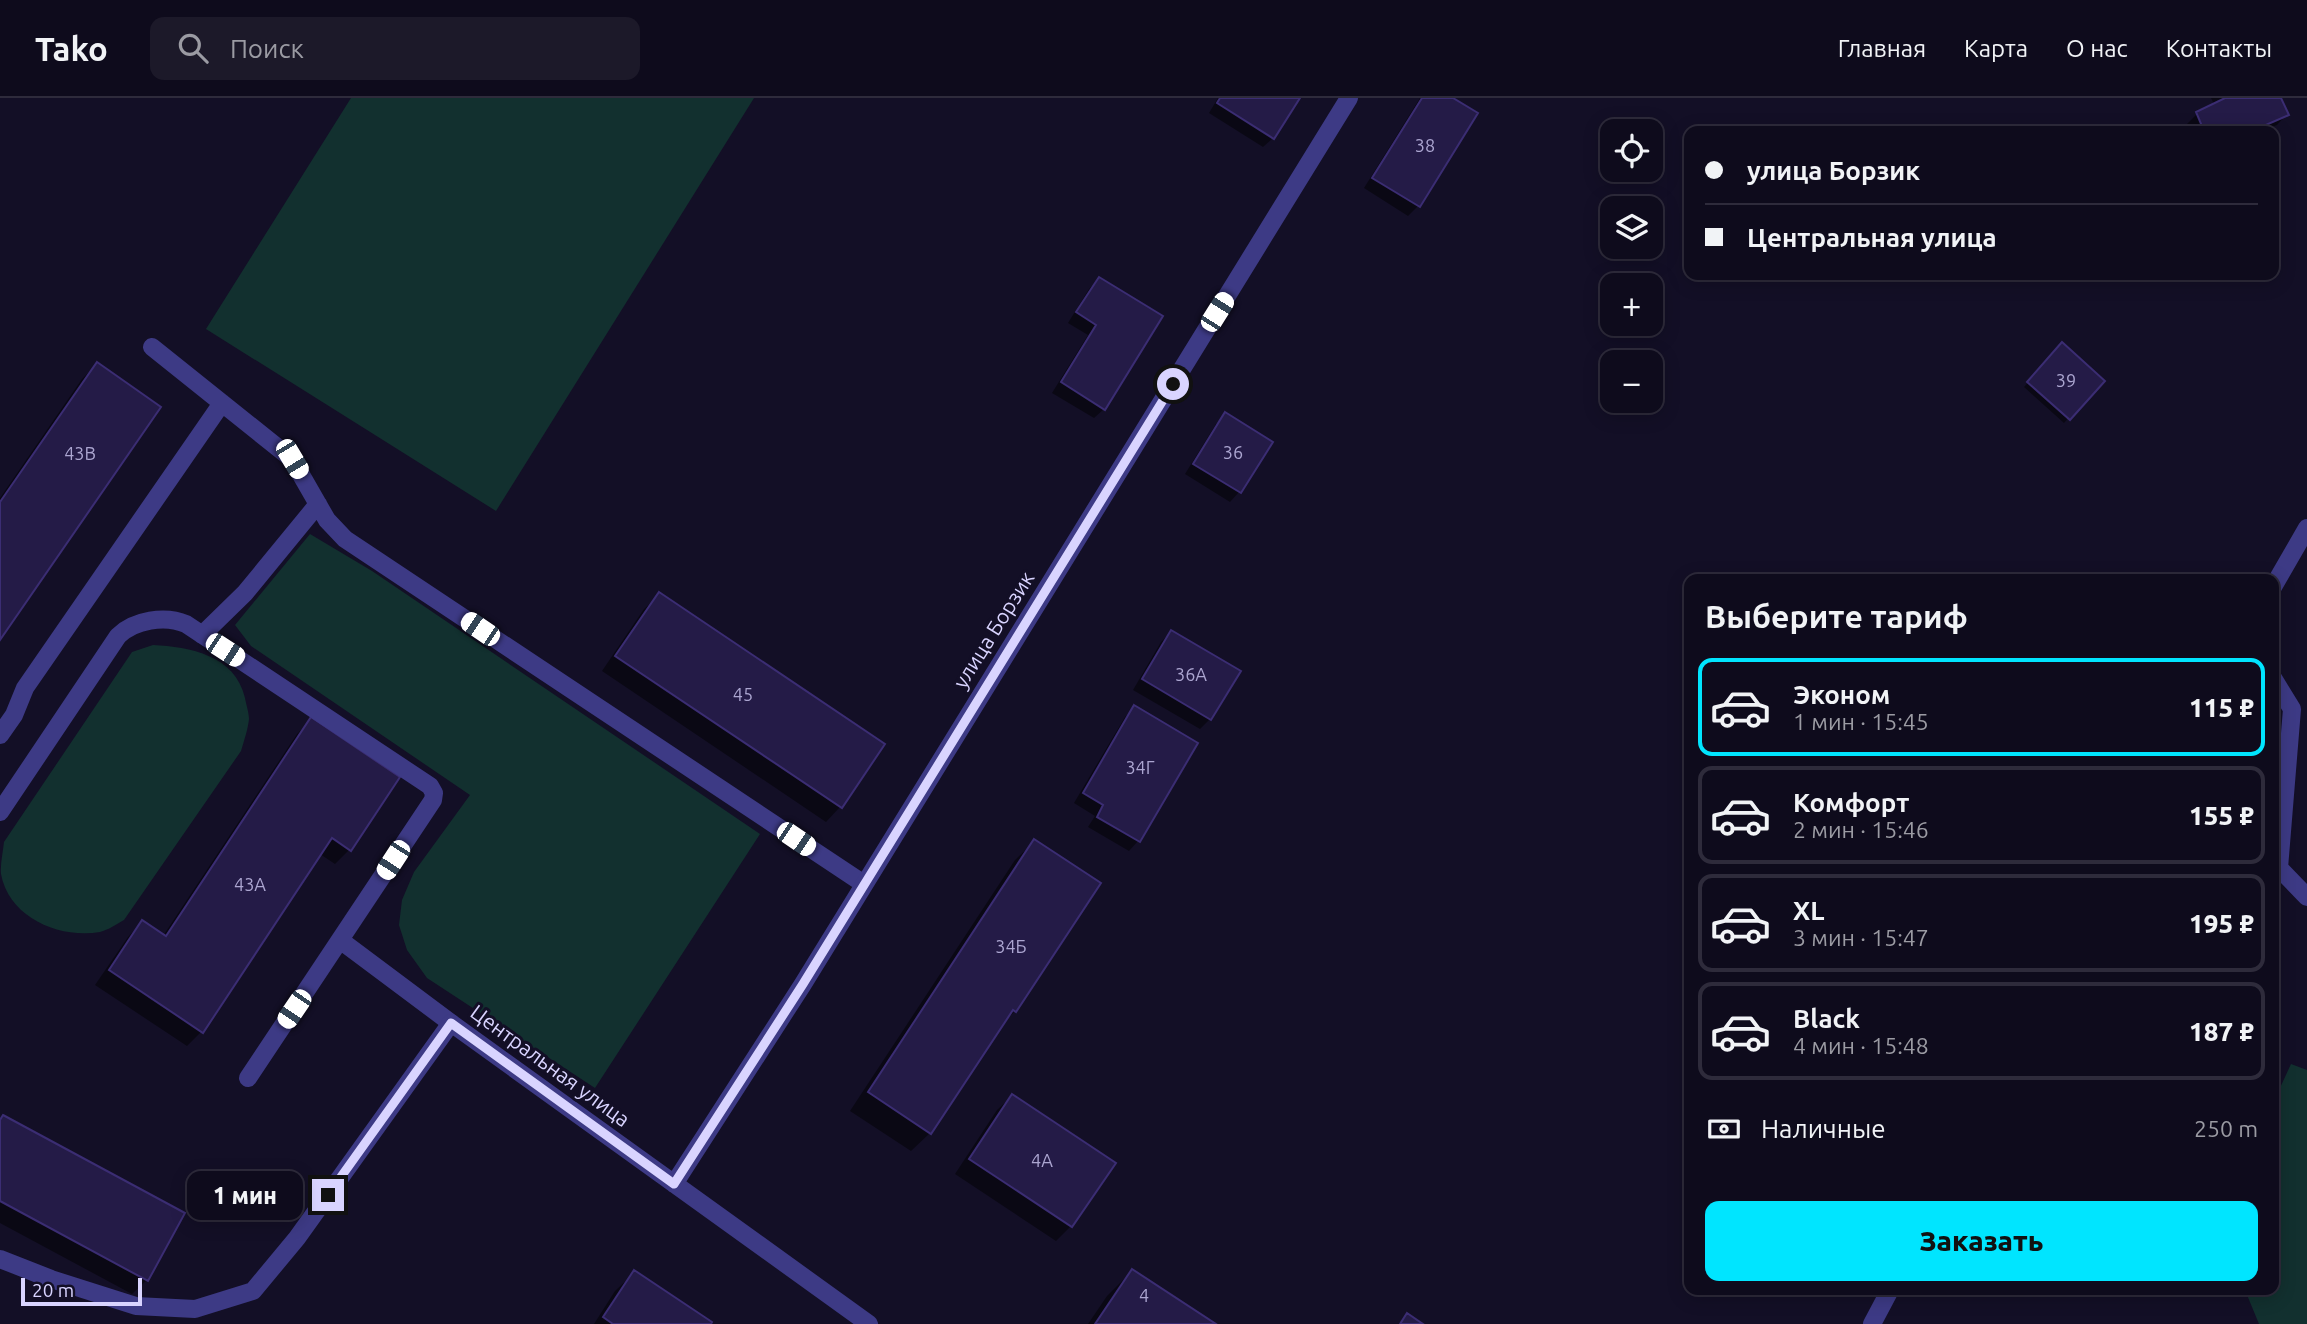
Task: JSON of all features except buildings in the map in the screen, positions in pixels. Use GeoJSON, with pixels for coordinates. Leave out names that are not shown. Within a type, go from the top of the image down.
{"type":"FeatureCollection","features":[{"type":"Feature","properties":{"kind":"street","name":"улица Борзик"},"geometry":{"type":"LineString","coordinates":[[674,1184],[864,884],[1349,98]]}},
{"type":"Feature","properties":{"kind":"street"},"geometry":{"type":"LineString","coordinates":[[152,346],[292,459],[335,530],[345,539],[864,884]]}},
{"type":"Feature","properties":{"kind":"street"},"geometry":{"type":"LineString","coordinates":[[0,735],[14,715],[25,688],[222,403]]}},
{"type":"Feature","properties":{"kind":"street"},"geometry":{"type":"LineString","coordinates":[[202,635],[245,593],[318,504]]}},
{"type":"Feature","properties":{"kind":"street"},"geometry":{"type":"LineString","coordinates":[[2279,577],[2307,528]]}},
{"type":"Feature","properties":{"kind":"street"},"geometry":{"type":"LineString","coordinates":[[0,812],[118,636],[126,628],[164,619],[175,619],[202,635],[430,786],[435,793],[433,800],[248,1078]]}},
{"type":"Feature","properties":{"kind":"street"},"geometry":{"type":"LineString","coordinates":[[2279,688],[2292,709],[2279,868],[2307,897]]}},
{"type":"Feature","properties":{"kind":"street"},"geometry":{"type":"LineString","coordinates":[[340,940],[451,1023]]}},
{"type":"Feature","properties":{"kind":"street","name":"Центральная улица"},"geometry":{"type":"LineString","coordinates":[[0,1259],[51,1279],[136,1306],[195,1309],[253,1291],[297,1238],[451,1023],[869,1324]]}},
{"type":"Feature","properties":{"kind":"street"},"geometry":{"type":"LineString","coordinates":[[1872,1324],[1887,1295]]}},
{"type":"Feature","properties":{"kind":"green space"},"geometry":{"type":"Polygon","coordinates":[[[351,98],[754,98],[496,511],[206,329],[351,98]]]}},
{"type":"Feature","properties":{"kind":"green space"},"geometry":{"type":"Polygon","coordinates":[[[310,534],[372,571],[760,834],[595,1088],[427,978],[407,950],[399,925],[402,900],[414,872],[470,795],[251,646],[235,625],[310,534]]]}},
{"type":"Feature","properties":{"kind":"green space"},"geometry":{"type":"Polygon","coordinates":[[[153,645],[196,651],[221,663],[232,672],[240,683],[249,717],[241,751],[124,920],[100,932],[69,932],[53,928],[25,914],[14,903],[6,889],[1,874],[4,842],[132,652],[153,645]]]}},
{"type":"Feature","properties":{"kind":"green space"},"geometry":{"type":"Polygon","coordinates":[[[2291,1064],[2307,1070],[2307,1324],[2259,1324],[2247,1295],[2279,1295],[2279,1090],[2291,1064]]]}},
{"type":"Feature","properties":{"kind":"route"},"geometry":{"type":"LineString","coordinates":[[328,1195],[451,1023],[674,1184],[803,984],[1173,384]]}}]}
